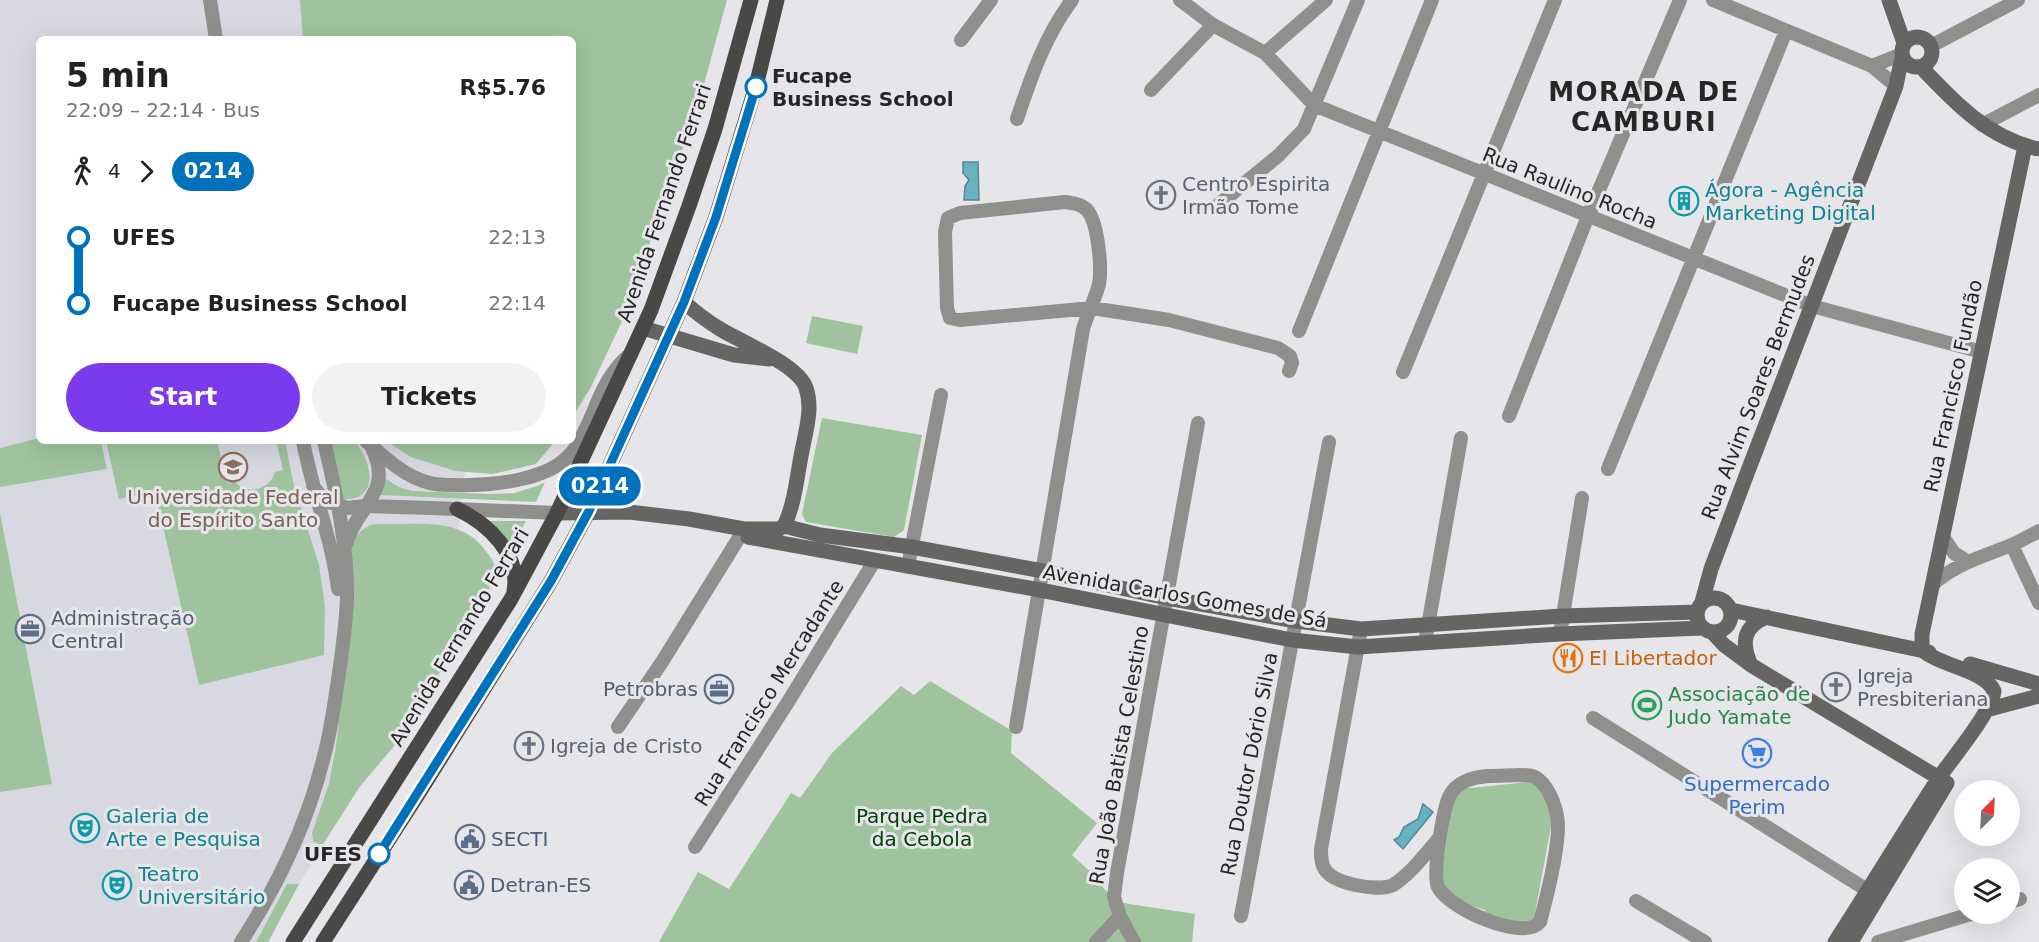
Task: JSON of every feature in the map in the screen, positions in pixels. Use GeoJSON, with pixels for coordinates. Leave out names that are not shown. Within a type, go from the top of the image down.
{"type":"FeatureCollection","features":[{"type":"Feature","properties":{"kind":"main road","name":"Avenida Fernando Ferrari"},"geometry":{"type":"LineString","coordinates":[[293,942],[511,599],[556,513],[643,328],[715,129],[751,0]]}},
{"type":"Feature","properties":{"kind":"main road"},"geometry":{"type":"LineString","coordinates":[[323,942],[551,581],[589,511],[684,302],[716,217],[741,139],[777,0]]}},
{"type":"Feature","properties":{"kind":"main road"},"geometry":{"type":"LineString","coordinates":[[457,509],[472,516],[498,539],[514,569],[514,589],[511,599]]}},
{"type":"Feature","properties":{"kind":"street"},"geometry":{"type":"LineString","coordinates":[[210,0],[216,36]]}},
{"type":"Feature","properties":{"kind":"street"},"geometry":{"type":"LineString","coordinates":[[961,40],[991,0]]}},
{"type":"Feature","properties":{"kind":"street"},"geometry":{"type":"LineString","coordinates":[[1017,119],[1038,58],[1072,0]]}},
{"type":"Feature","properties":{"kind":"street"},"geometry":{"type":"LineString","coordinates":[[1180,0],[1213,25],[1265,53],[1314,105]]}},
{"type":"Feature","properties":{"kind":"street"},"geometry":{"type":"LineString","coordinates":[[1265,53],[1326,0]]}},
{"type":"Feature","properties":{"kind":"street"},"geometry":{"type":"LineString","coordinates":[[1218,205],[1294,141],[1304,129],[1358,0]]}},
{"type":"Feature","properties":{"kind":"street"},"geometry":{"type":"LineString","coordinates":[[1299,331],[1432,0]]}},
{"type":"Feature","properties":{"kind":"street"},"geometry":{"type":"LineString","coordinates":[[1403,372],[1555,0]]}},
{"type":"Feature","properties":{"kind":"street"},"geometry":{"type":"LineString","coordinates":[[1509,416],[1588,216],[1680,0]]}},
{"type":"Feature","properties":{"kind":"street"},"geometry":{"type":"LineString","coordinates":[[1713,0],[1872,66],[1896,86]]}},
{"type":"Feature","properties":{"kind":"street"},"geometry":{"type":"LineString","coordinates":[[1931,46],[2018,0]]}},
{"type":"Feature","properties":{"kind":"street"},"geometry":{"type":"LineString","coordinates":[[1891,5],[1912,55],[1963,110],[1982,125],[2032,148]]}},
{"type":"Feature","properties":{"kind":"street"},"geometry":{"type":"LineString","coordinates":[[1151,90],[1213,25]]}},
{"type":"Feature","properties":{"kind":"street"},"geometry":{"type":"LineString","coordinates":[[1608,469],[1786,31]]}},
{"type":"Feature","properties":{"kind":"street","name":"Rua Alvim Soares Bermudes"},"geometry":{"type":"LineString","coordinates":[[1699,607],[1896,86],[1912,55],[1932,57],[1931,46]]}},
{"type":"Feature","properties":{"kind":"street"},"geometry":{"type":"LineString","coordinates":[[1872,66],[1912,55]]}},
{"type":"Feature","properties":{"kind":"street"},"geometry":{"type":"LineString","coordinates":[[1982,125],[2039,96]]}},
{"type":"Feature","properties":{"kind":"street","name":"Rua Raulino Rocha"},"geometry":{"type":"LineString","coordinates":[[1314,105],[1812,306],[1982,352]]}},
{"type":"Feature","properties":{"kind":"street","name":"Rua Francisco Fundão"},"geometry":{"type":"LineString","coordinates":[[1915,649],[1922,634],[1982,352],[2032,148]]}},
{"type":"Feature","properties":{"kind":"street"},"geometry":{"type":"LineString","coordinates":[[1016,727],[1083,328],[1092,308],[1101,269],[1099,249],[1090,216],[1086,209],[1076,203],[1065,202],[960,213],[948,218],[945,232],[947,308],[950,318],[960,320],[1092,308],[1169,320],[1278,348],[1290,356],[1292,363],[1289,371]]}},
{"type":"Feature","properties":{"kind":"street"},"geometry":{"type":"LineString","coordinates":[[684,302],[721,330],[775,359],[794,372],[805,384],[809,399],[808,422],[791,507],[784,526]]}},
{"type":"Feature","properties":{"kind":"street"},"geometry":{"type":"LineString","coordinates":[[643,328],[734,355],[775,359]]}},
{"type":"Feature","properties":{"kind":"street"},"geometry":{"type":"LineString","coordinates":[[576,443],[613,373],[631,353]]}},
{"type":"Feature","properties":{"kind":"street"},"geometry":{"type":"LineString","coordinates":[[908,566],[941,395]]}},
{"type":"Feature","properties":{"kind":"street","name":"Rua João Batista Celestino"},"geometry":{"type":"LineString","coordinates":[[1134,942],[1120,916],[1114,897],[1198,423]]}},
{"type":"Feature","properties":{"kind":"street"},"geometry":{"type":"LineString","coordinates":[[1425,643],[1461,438]]}},
{"type":"Feature","properties":{"kind":"street","name":"Rua Doutor Dório Silva"},"geometry":{"type":"LineString","coordinates":[[1240,916],[1329,442]]}},
{"type":"Feature","properties":{"kind":"street"},"geometry":{"type":"LineString","coordinates":[[304,444],[313,486],[332,552],[345,633]]}},
{"type":"Feature","properties":{"kind":"street"},"geometry":{"type":"LineString","coordinates":[[241,942],[274,888],[312,798],[328,740],[345,633],[347,597],[339,507],[325,444]]}},
{"type":"Feature","properties":{"kind":"street"},"geometry":{"type":"LineString","coordinates":[[344,548],[353,524],[376,490],[380,478],[375,455],[368,444]]}},
{"type":"Feature","properties":{"kind":"street"},"geometry":{"type":"LineString","coordinates":[[370,444],[411,476],[432,484],[480,486],[527,477],[559,463],[572,451],[576,444]]}},
{"type":"Feature","properties":{"kind":"street"},"geometry":{"type":"LineString","coordinates":[[313,486],[321,496],[339,507],[556,513]]}},
{"type":"Feature","properties":{"kind":"street"},"geometry":{"type":"LineString","coordinates":[[1560,634],[1582,498]]}},
{"type":"Feature","properties":{"kind":"street","name":"Avenida Carlos Gomes de Sá"},"geometry":{"type":"LineString","coordinates":[[556,513],[629,512],[666,518],[740,536],[1040,590],[1292,640],[1358,646],[1560,634],[1707,630]]}},
{"type":"Feature","properties":{"kind":"street","name":"Avenida Carlos Gomes de Sá"},"geometry":{"type":"LineString","coordinates":[[666,518],[689,519],[744,529],[779,529],[784,526],[820,535],[912,547],[1043,571],[1167,598],[1296,621],[1361,628],[1699,607]]}},
{"type":"Feature","properties":{"kind":"street"},"geometry":{"type":"LineString","coordinates":[[1933,584],[1949,571],[1967,561],[2012,545],[2039,531]]}},
{"type":"Feature","properties":{"kind":"street"},"geometry":{"type":"LineString","coordinates":[[618,727],[662,662],[740,536]]}},
{"type":"Feature","properties":{"kind":"street"},"geometry":{"type":"LineString","coordinates":[[1943,537],[1954,553],[1967,561]]}},
{"type":"Feature","properties":{"kind":"street"},"geometry":{"type":"LineString","coordinates":[[2012,545],[2039,603]]}},
{"type":"Feature","properties":{"kind":"street","name":"Rua Francisco Mercadante"},"geometry":{"type":"LineString","coordinates":[[695,847],[782,712],[875,560]]}},
{"type":"Feature","properties":{"kind":"street"},"geometry":{"type":"LineString","coordinates":[[1712,569],[1719,598]]}},
{"type":"Feature","properties":{"kind":"street"},"geometry":{"type":"LineString","coordinates":[[1707,630],[1719,632],[1729,623],[1731,610],[1719,598],[1710,598],[1699,607],[1699,623],[1724,645],[1751,665],[1939,778]]}},
{"type":"Feature","properties":{"kind":"street"},"geometry":{"type":"LineString","coordinates":[[1731,610],[1915,649],[2039,684]]}},
{"type":"Feature","properties":{"kind":"street"},"geometry":{"type":"LineString","coordinates":[[1751,665],[1745,649],[1747,632],[1752,625],[1767,617]]}},
{"type":"Feature","properties":{"kind":"street"},"geometry":{"type":"LineString","coordinates":[[1361,628],[1321,849],[1321,861],[1326,871],[1341,881],[1384,888],[1401,879],[1440,837],[1450,796],[1456,788],[1466,781],[1520,775],[1537,778],[1547,790],[1556,810],[1558,823],[1543,911],[1536,928],[1530,932],[1520,932],[1493,926],[1468,913],[1447,898],[1438,886],[1436,876],[1440,837]]}},
{"type":"Feature","properties":{"kind":"street"},"geometry":{"type":"LineString","coordinates":[[1835,942],[1939,778],[1993,698],[1994,691],[1986,680],[1915,649]]}},
{"type":"Feature","properties":{"kind":"street"},"geometry":{"type":"LineString","coordinates":[[1986,710],[2039,696]]}},
{"type":"Feature","properties":{"kind":"street"},"geometry":{"type":"LineString","coordinates":[[1593,718],[1867,890]]}},
{"type":"Feature","properties":{"kind":"street"},"geometry":{"type":"LineString","coordinates":[[1851,942],[1944,790],[1954,757]]}},
{"type":"Feature","properties":{"kind":"street"},"geometry":{"type":"LineString","coordinates":[[1636,901],[1705,942]]}},
{"type":"Feature","properties":{"kind":"street"},"geometry":{"type":"LineString","coordinates":[[1096,942],[1120,916]]}},
{"type":"Feature","properties":{"kind":"street"},"geometry":{"type":"LineString","coordinates":[[1878,942],[1954,919]]}},
{"type":"Feature","properties":{"kind":"shaded area","name":"Universidade Federal do Espírito Santo"},"geometry":{"type":"Polygon","coordinates":[[[0,0],[409,0],[412,36],[36,36],[36,444],[469,444],[458,530],[474,538],[494,560],[496,582],[483,609],[395,745],[353,796],[299,884],[269,942],[0,942],[0,0]]]}},
{"type":"Feature","properties":{"kind":"green space"},"geometry":{"type":"Polygon","coordinates":[[[300,0],[727,0],[701,95],[625,315],[591,387],[576,411],[576,36],[303,36],[300,0]]]}},
{"type":"Feature","properties":{"kind":"green space"},"geometry":{"type":"Polygon","coordinates":[[[812,316],[863,326],[857,354],[806,343],[812,316]]]}},
{"type":"Feature","properties":{"kind":"green space"},"geometry":{"type":"Polygon","coordinates":[[[822,418],[922,435],[904,530],[894,537],[806,522],[802,514],[822,418]]]}},
{"type":"Feature","properties":{"kind":"green space"},"geometry":{"type":"Polygon","coordinates":[[[36,439],[36,444],[102,444],[107,469],[0,487],[0,448],[36,439]]]}},
{"type":"Feature","properties":{"kind":"green space"},"geometry":{"type":"Polygon","coordinates":[[[107,444],[218,444],[227,483],[235,481],[245,489],[251,490],[263,487],[273,478],[275,472],[283,470],[277,444],[286,444],[294,486],[319,565],[325,606],[324,655],[199,685],[155,491],[119,499],[107,444]]]}},
{"type":"Feature","properties":{"kind":"green space"},"geometry":{"type":"Polygon","coordinates":[[[330,444],[356,444],[369,468],[369,484],[360,496],[341,500],[330,444]]]}},
{"type":"Feature","properties":{"kind":"green space"},"geometry":{"type":"Polygon","coordinates":[[[391,444],[553,444],[536,464],[493,474],[455,471],[411,457],[391,444]]]}},
{"type":"Feature","properties":{"kind":"green space"},"geometry":{"type":"Polygon","coordinates":[[[381,476],[399,487],[412,491],[489,494],[514,493],[545,482],[536,502],[379,495],[381,476]]]}},
{"type":"Feature","properties":{"kind":"green space"},"geometry":{"type":"Polygon","coordinates":[[[0,513],[52,784],[0,792],[0,513]]]}},
{"type":"Feature","properties":{"kind":"green space"},"geometry":{"type":"Polygon","coordinates":[[[488,521],[526,521],[511,550],[488,521]]]}},
{"type":"Feature","properties":{"kind":"green space"},"geometry":{"type":"Polygon","coordinates":[[[431,524],[461,531],[474,538],[486,551],[496,568],[491,570],[492,579],[487,595],[395,745],[360,786],[322,846],[313,841],[312,833],[329,784],[336,746],[347,646],[346,559],[356,536],[370,525],[431,524]]]}},
{"type":"Feature","properties":{"kind":"green space","name":"Parque Pedra da Cebola"},"geometry":{"type":"Polygon","coordinates":[[[930,681],[1012,731],[1011,753],[1097,823],[1072,855],[1096,877],[1105,890],[1123,903],[1195,914],[1192,942],[659,942],[698,872],[729,889],[791,793],[800,798],[832,753],[901,686],[914,695],[930,681]]]}},
{"type":"Feature","properties":{"kind":"green space"},"geometry":{"type":"Polygon","coordinates":[[[1537,781],[1553,815],[1533,924],[1483,920],[1485,910],[1456,901],[1440,885],[1453,796],[1461,789],[1537,781]]]}},
{"type":"Feature","properties":{"kind":"green space"},"geometry":{"type":"Polygon","coordinates":[[[287,884],[299,884],[268,942],[256,942],[287,884]]]}},
{"type":"Feature","properties":{"kind":"water"},"geometry":{"type":"Polygon","coordinates":[[[963,162],[978,162],[979,200],[964,200],[965,186],[969,180],[963,173],[963,162]]]}},
{"type":"Feature","properties":{"kind":"water"},"geometry":{"type":"Polygon","coordinates":[[[1423,804],[1433,812],[1403,849],[1394,840],[1399,837],[1404,827],[1418,819],[1423,804]]]}},
{"type":"Feature","properties":{"kind":"bus line","name":"0214"},"geometry":{"type":"LineString","coordinates":[[379,854],[551,581],[589,511],[684,302],[716,217],[756,87]]}},
{"type":"Feature","properties":{"kind":"place","name":"Fucape Business School"},"geometry":{"type":"Point","coordinates":[756,87]}},
{"type":"Feature","properties":{"kind":"place","name":"Centro Espirita Irmão Tome"},"geometry":{"type":"Point","coordinates":[1161,195]}},
{"type":"Feature","properties":{"kind":"place","name":"Ágora - Agência Marketing Digital"},"geometry":{"type":"Point","coordinates":[1684,201]}},
{"type":"Feature","properties":{"kind":"place","name":"Universidade Federal do Espírito Santo"},"geometry":{"type":"Point","coordinates":[233,467]}},
{"type":"Feature","properties":{"kind":"place","name":"Administração Central"},"geometry":{"type":"Point","coordinates":[30,629]}},
{"type":"Feature","properties":{"kind":"place","name":"El Libertador"},"geometry":{"type":"Point","coordinates":[1568,658]}},
{"type":"Feature","properties":{"kind":"place","name":"Igreja Presbiteriana"},"geometry":{"type":"Point","coordinates":[1836,687]}},
{"type":"Feature","properties":{"kind":"place","name":"Petrobras"},"geometry":{"type":"Point","coordinates":[719,689]}},
{"type":"Feature","properties":{"kind":"place","name":"Associação de Judo Yamate"},"geometry":{"type":"Point","coordinates":[1647,705]}},
{"type":"Feature","properties":{"kind":"place","name":"Igreja de Cristo"},"geometry":{"type":"Point","coordinates":[529,746]}},
{"type":"Feature","properties":{"kind":"place","name":"Supermercado Perim"},"geometry":{"type":"Point","coordinates":[1757,753]}},
{"type":"Feature","properties":{"kind":"place","name":"Galeria de Arte e Pesquisa"},"geometry":{"type":"Point","coordinates":[85,828]}},
{"type":"Feature","properties":{"kind":"place","name":"SECTI"},"geometry":{"type":"Point","coordinates":[470,839]}},
{"type":"Feature","properties":{"kind":"place","name":"UFES"},"geometry":{"type":"Point","coordinates":[379,854]}},
{"type":"Feature","properties":{"kind":"place","name":"Teatro Universitário"},"geometry":{"type":"Point","coordinates":[117,885]}},
{"type":"Feature","properties":{"kind":"place","name":"Detran-ES"},"geometry":{"type":"Point","coordinates":[469,885]}},
{"type":"Feature","properties":{"kind":"district","name":"MORADA DE CAMBURI"},"geometry":{"type":"Point","coordinates":[1644,107]}}]}
